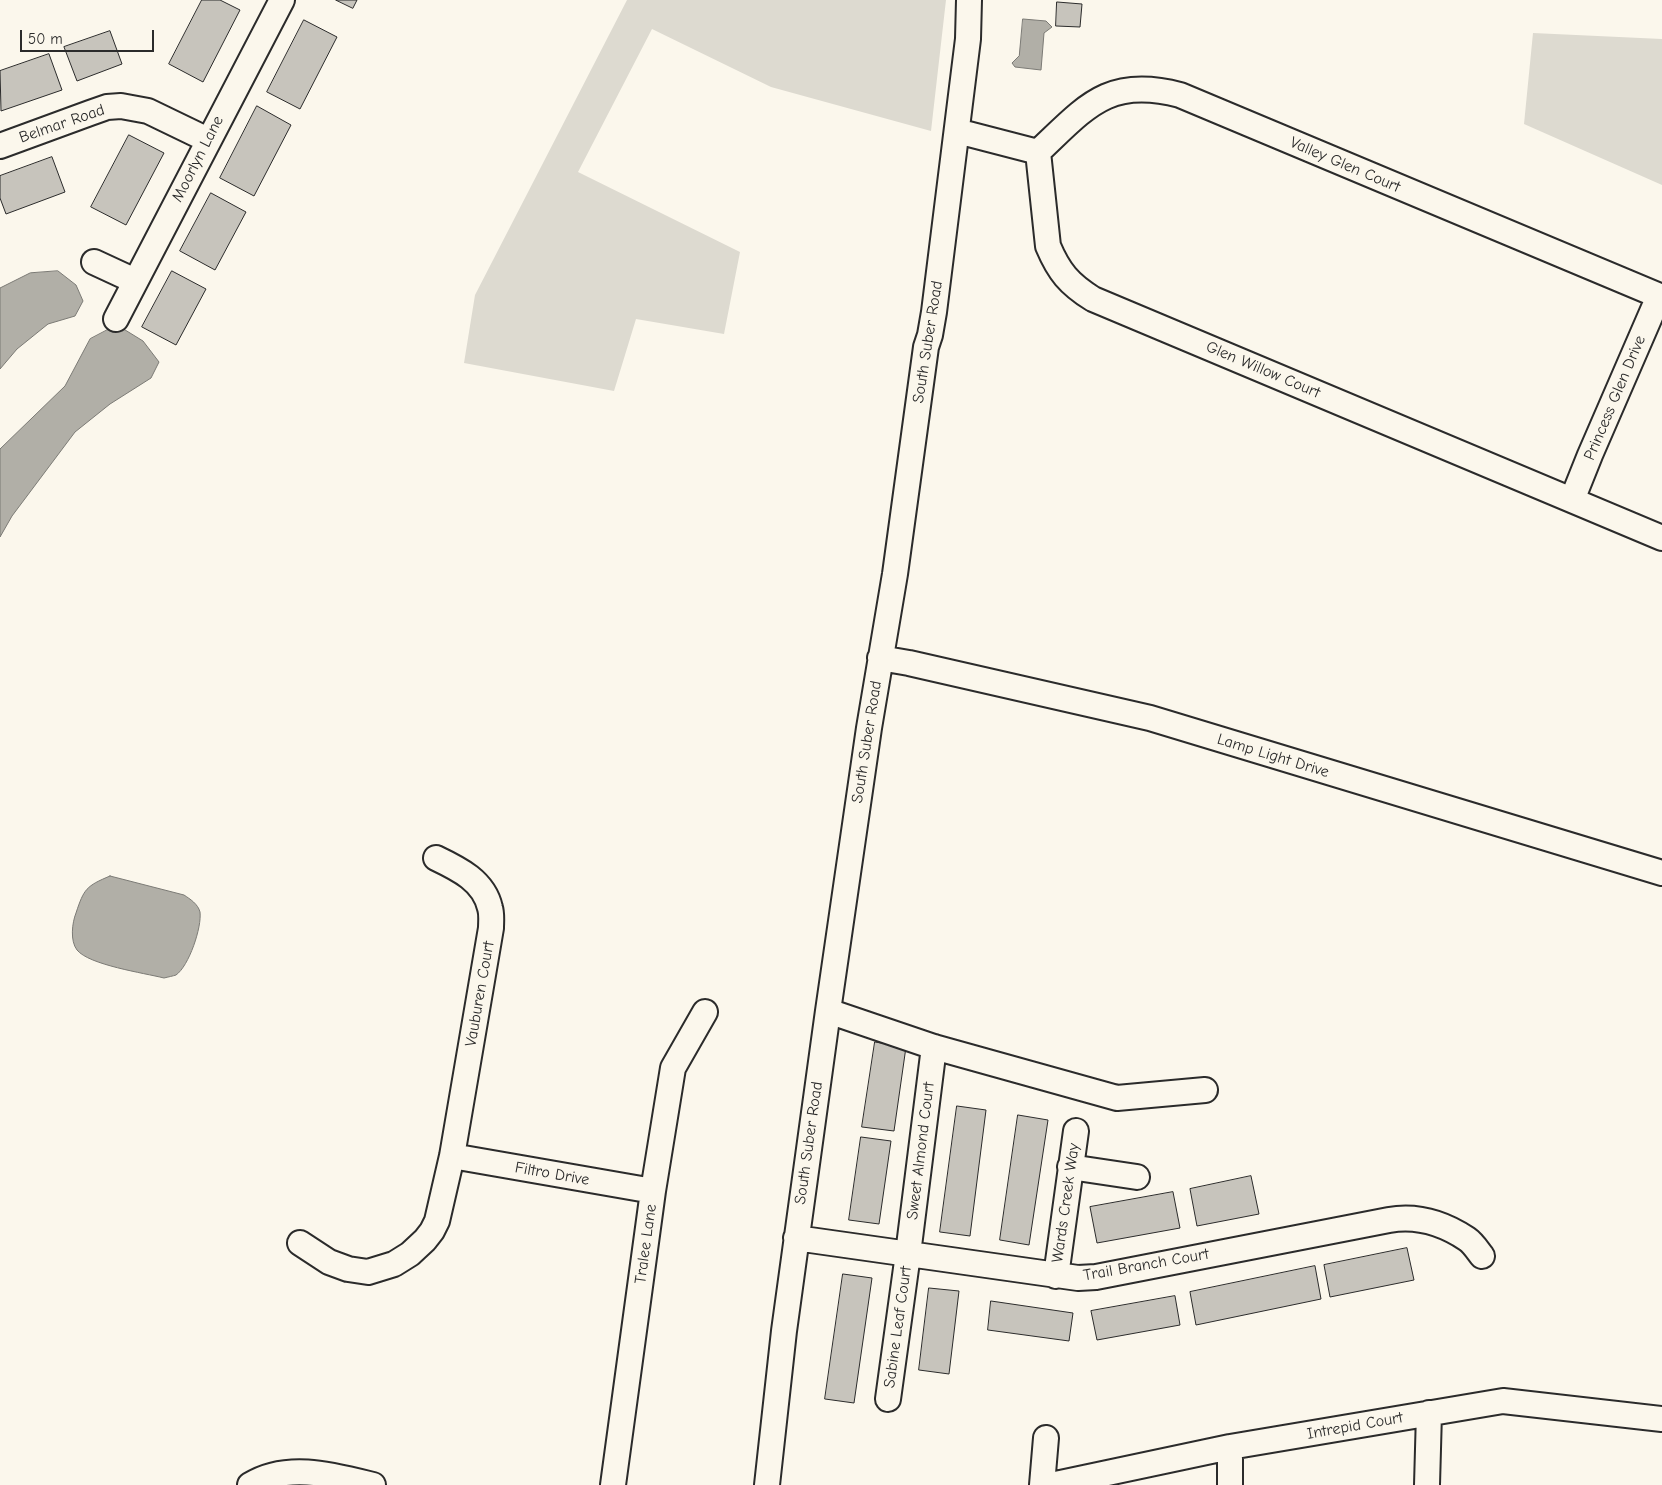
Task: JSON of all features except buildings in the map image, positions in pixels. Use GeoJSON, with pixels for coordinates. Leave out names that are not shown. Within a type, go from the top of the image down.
{"type":"FeatureCollection","features":[{"type":"Feature","properties":{"kind":"street","name":"Moorlyn Lane"},"geometry":{"type":"LineString","coordinates":[[116,318],[282,0]]}},
{"type":"Feature","properties":{"kind":"street","name":"South Suber Road"},"geometry":{"type":"LineString","coordinates":[[767,1485],[796,1238],[868,728],[895,574],[926,347],[934,312],[958,131],[968,39],[969,0]]}},
{"type":"Feature","properties":{"kind":"street","name":"Valley Glen Court"},"geometry":{"type":"LineString","coordinates":[[1038,152],[1085,108],[1098,100],[1129,90],[1146,88],[1163,91],[1180,95],[1661,296]]}},
{"type":"Feature","properties":{"kind":"street","name":"Belmar Road"},"geometry":{"type":"LineString","coordinates":[[0,146],[107,107],[121,106],[148,111],[208,140]]}},
{"type":"Feature","properties":{"kind":"street"},"geometry":{"type":"LineString","coordinates":[[958,131],[1038,152]]}},
{"type":"Feature","properties":{"kind":"street","name":"Glen Willow Court"},"geometry":{"type":"LineString","coordinates":[[1038,152],[1048,246],[1061,273],[1077,288],[1093,298],[1662,538]]}},
{"type":"Feature","properties":{"kind":"street"},"geometry":{"type":"LineString","coordinates":[[94,262],[135,282]]}},
{"type":"Feature","properties":{"kind":"street","name":"Princess Glen Drive"},"geometry":{"type":"LineString","coordinates":[[1572,500],[1661,296]]}},
{"type":"Feature","properties":{"kind":"street","name":"Lamp Light Drive"},"geometry":{"type":"LineString","coordinates":[[880,658],[909,662],[1150,718],[1662,873]]}},
{"type":"Feature","properties":{"kind":"street","name":"Vauburen Court"},"geometry":{"type":"LineString","coordinates":[[300,1243],[329,1262],[348,1270],[368,1272],[394,1264],[410,1254],[426,1240],[437,1221],[452,1156],[491,928],[491,909],[484,892],[472,878],[456,867],[436,858]]}},
{"type":"Feature","properties":{"kind":"street"},"geometry":{"type":"LineString","coordinates":[[828,1011],[934,1047],[1117,1098],[1205,1090]]}},
{"type":"Feature","properties":{"kind":"street","name":"Tralee Lane"},"geometry":{"type":"LineString","coordinates":[[613,1485],[653,1191],[674,1068],[705,1012]]}},
{"type":"Feature","properties":{"kind":"street","name":"Sweet Almond Court"},"geometry":{"type":"LineString","coordinates":[[908,1254],[934,1047]]}},
{"type":"Feature","properties":{"kind":"street","name":"Wards Creek Way"},"geometry":{"type":"LineString","coordinates":[[1056,1276],[1076,1131]]}},
{"type":"Feature","properties":{"kind":"street","name":"Filtro Drive"},"geometry":{"type":"LineString","coordinates":[[452,1156],[653,1191]]}},
{"type":"Feature","properties":{"kind":"street"},"geometry":{"type":"LineString","coordinates":[[1070,1166],[1137,1177]]}},
{"type":"Feature","properties":{"kind":"street","name":"Trail Branch Court"},"geometry":{"type":"LineString","coordinates":[[796,1238],[1078,1278],[1096,1277],[1402,1218],[1417,1218],[1436,1223],[1468,1239],[1482,1256]]}},
{"type":"Feature","properties":{"kind":"street","name":"Sabine Leaf Court"},"geometry":{"type":"LineString","coordinates":[[888,1399],[908,1254]]}},
{"type":"Feature","properties":{"kind":"street","name":"Intrepid Court"},"geometry":{"type":"LineString","coordinates":[[1051,1485],[1230,1447],[1503,1401],[1662,1419]]}},
{"type":"Feature","properties":{"kind":"street"},"geometry":{"type":"LineString","coordinates":[[1427,1485],[1429,1413]]}},
{"type":"Feature","properties":{"kind":"street"},"geometry":{"type":"LineString","coordinates":[[1042,1485],[1046,1438]]}},
{"type":"Feature","properties":{"kind":"street"},"geometry":{"type":"LineString","coordinates":[[1230,1447],[1230,1485]]}},
{"type":"Feature","properties":{"kind":"street"},"geometry":{"type":"LineString","coordinates":[[250,1485],[280,1473],[306,1472],[372,1485]]}},
{"type":"Feature","properties":{"kind":"shaded area"},"geometry":{"type":"Polygon","coordinates":[[[627,0],[946,0],[931,131],[771,87],[652,29],[578,172],[740,252],[724,334],[636,319],[614,391],[464,363],[475,295],[627,0]]]}},
{"type":"Feature","properties":{"kind":"shaded area"},"geometry":{"type":"Polygon","coordinates":[[[1023,19],[1046,21],[1052,27],[1044,33],[1041,70],[1015,67],[1012,63],[1019,56],[1023,19]]]}},
{"type":"Feature","properties":{"kind":"shaded area"},"geometry":{"type":"Polygon","coordinates":[[[1533,33],[1662,39],[1662,185],[1524,124],[1533,33]]]}},
{"type":"Feature","properties":{"kind":"shaded area"},"geometry":{"type":"Polygon","coordinates":[[[58,271],[76,285],[83,301],[75,316],[48,324],[17,349],[0,369],[0,288],[30,273],[58,271]]]}},
{"type":"Feature","properties":{"kind":"shaded area"},"geometry":{"type":"Polygon","coordinates":[[[117,325],[143,341],[159,362],[151,378],[110,404],[75,432],[12,516],[0,537],[0,449],[65,386],[90,339],[117,325]]]}},
{"type":"Feature","properties":{"kind":"shaded area"},"geometry":{"type":"Polygon","coordinates":[[[110,876],[184,895],[198,907],[200,919],[194,946],[186,963],[176,975],[164,978],[118,968],[93,960],[77,950],[73,942],[73,927],[81,898],[87,889],[110,876]]]}}]}
